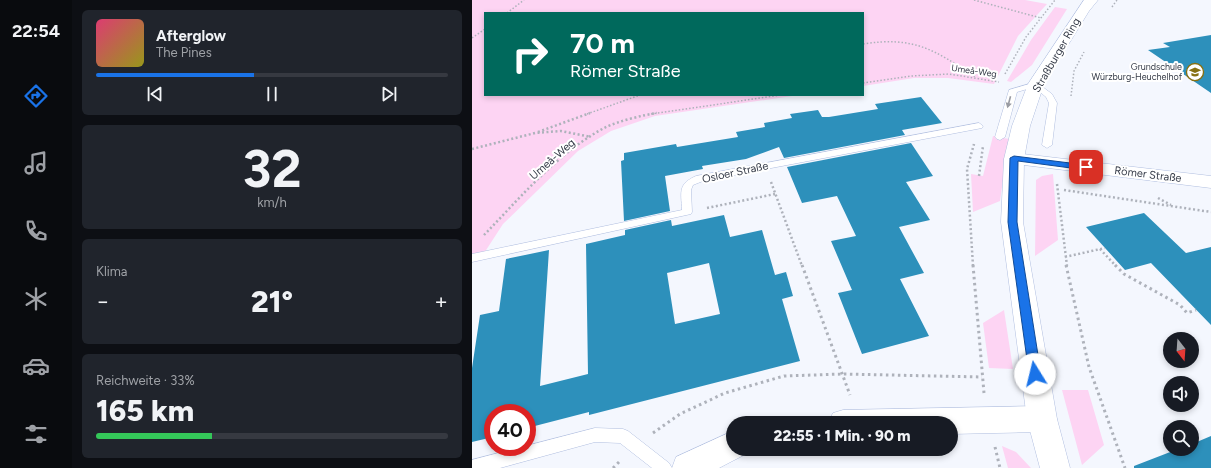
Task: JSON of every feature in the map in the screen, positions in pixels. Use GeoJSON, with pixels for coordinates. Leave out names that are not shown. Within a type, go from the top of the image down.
{"type":"FeatureCollection","features":[{"type":"Feature","properties":{"kind":"street","name":"Straßburger Ring"},"geometry":{"type":"LineString","coordinates":[[1054,468],[1042,420],[1012,222],[1014,158],[1021,126],[1036,84],[1083,9],[1091,0]]}},
{"type":"Feature","properties":{"kind":"street","name":"Römer Straße"},"geometry":{"type":"LineString","coordinates":[[1014,158],[1211,182]]}},
{"type":"Feature","properties":{"kind":"street"},"geometry":{"type":"LineString","coordinates":[[958,420],[1042,420]]}},
{"type":"Feature","properties":{"kind":"street"},"geometry":{"type":"LineString","coordinates":[[687,468],[726,448]]}},
{"type":"Feature","properties":{"kind":"lane"},"geometry":{"type":"LineString","coordinates":[[1000,137],[1013,90],[1036,84],[1054,103],[1047,145]]}},
{"type":"Feature","properties":{"kind":"lane","name":"Osloer Straße"},"geometry":{"type":"LineString","coordinates":[[687,212],[686,190],[689,184],[700,178],[979,126]]}},
{"type":"Feature","properties":{"kind":"lane"},"geometry":{"type":"LineString","coordinates":[[472,258],[687,212]]}},
{"type":"Feature","properties":{"kind":"lane"},"geometry":{"type":"LineString","coordinates":[[472,468],[595,435],[623,436],[664,468]]}},
{"type":"Feature","properties":{"kind":"path"},"geometry":{"type":"LineString","coordinates":[[508,12],[524,0]]}},
{"type":"Feature","properties":{"kind":"path"},"geometry":{"type":"LineString","coordinates":[[974,0],[1040,18]]}},
{"type":"Feature","properties":{"kind":"path"},"geometry":{"type":"LineString","coordinates":[[1002,82],[1013,58],[1040,18],[1055,0]]}},
{"type":"Feature","properties":{"kind":"path"},"geometry":{"type":"LineString","coordinates":[[1108,12],[1117,0]]}},
{"type":"Feature","properties":{"kind":"path"},"geometry":{"type":"LineString","coordinates":[[472,38],[484,30]]}},
{"type":"Feature","properties":{"kind":"path"},"geometry":{"type":"LineString","coordinates":[[864,44],[885,39],[903,40],[931,48],[977,78]]}},
{"type":"Feature","properties":{"kind":"path"},"geometry":{"type":"LineString","coordinates":[[1070,103],[1074,71],[1084,51]]}},
{"type":"Feature","properties":{"kind":"path","name":"Umeå-Weg"},"geometry":{"type":"LineString","coordinates":[[864,83],[911,76],[949,74],[1002,82],[1036,84]]}},
{"type":"Feature","properties":{"kind":"path"},"geometry":{"type":"LineString","coordinates":[[472,149],[535,133],[637,96]]}},
{"type":"Feature","properties":{"kind":"path","name":"Umeå-Weg"},"geometry":{"type":"LineString","coordinates":[[481,239],[538,180],[571,150],[607,128],[652,114],[774,96]]}},
{"type":"Feature","properties":{"kind":"path"},"geometry":{"type":"LineString","coordinates":[[979,126],[967,170],[967,188],[982,377],[988,419],[1000,468]]}},
{"type":"Feature","properties":{"kind":"path"},"geometry":{"type":"LineString","coordinates":[[535,133],[561,131],[591,137]]}},
{"type":"Feature","properties":{"kind":"path"},"geometry":{"type":"LineString","coordinates":[[979,176],[984,140]]}},
{"type":"Feature","properties":{"kind":"path"},"geometry":{"type":"LineString","coordinates":[[1055,163],[1065,257],[1089,367],[1125,468]]}},
{"type":"Feature","properties":{"kind":"path"},"geometry":{"type":"LineString","coordinates":[[764,165],[842,374],[850,416]]}},
{"type":"Feature","properties":{"kind":"path"},"geometry":{"type":"LineString","coordinates":[[1064,190],[1211,212]]}},
{"type":"Feature","properties":{"kind":"path"},"geometry":{"type":"LineString","coordinates":[[687,212],[775,194]]}},
{"type":"Feature","properties":{"kind":"path"},"geometry":{"type":"LineString","coordinates":[[1065,257],[1105,248]]}},
{"type":"Feature","properties":{"kind":"path"},"geometry":{"type":"LineString","coordinates":[[1100,249],[1124,274],[1180,305],[1187,312],[1196,310]]}},
{"type":"Feature","properties":{"kind":"path"},"geometry":{"type":"LineString","coordinates":[[613,468],[636,446],[680,414],[726,393],[784,376],[842,374],[982,377]]}},
{"type":"Feature","properties":{"kind":"shaded area"},"geometry":{"type":"Polygon","coordinates":[[[472,0],[1025,0],[1047,4],[1018,36],[994,84],[948,78],[914,78],[864,86],[864,12],[484,12],[484,96],[792,96],[655,116],[611,131],[578,151],[503,224],[479,261],[472,262],[472,0]]]}},
{"type":"Feature","properties":{"kind":"shaded area"},"geometry":{"type":"Polygon","coordinates":[[[1055,7],[1067,9],[1032,65],[1011,82],[1007,81],[1031,40],[1055,7]]]}},
{"type":"Feature","properties":{"kind":"shaded area"},"geometry":{"type":"Polygon","coordinates":[[[993,136],[1009,139],[1000,201],[973,212],[971,174],[983,176],[993,136]]]}},
{"type":"Feature","properties":{"kind":"shaded area"},"geometry":{"type":"Polygon","coordinates":[[[1053,174],[1058,240],[1035,256],[1036,180],[1042,176],[1053,174]]]}},
{"type":"Feature","properties":{"kind":"shaded area"},"geometry":{"type":"Polygon","coordinates":[[[1004,310],[1013,369],[989,368],[983,323],[1004,310]]]}},
{"type":"Feature","properties":{"kind":"shaded area"},"geometry":{"type":"Polygon","coordinates":[[[1062,390],[1088,390],[1104,445],[1082,465],[1062,390]]]}},
{"type":"Feature","properties":{"kind":"shaded area"},"geometry":{"type":"Polygon","coordinates":[[[1002,446],[1016,452],[1031,468],[1008,468],[1002,446]]]}},
{"type":"Feature","properties":{"kind":"building","name":"Grundschule Würzburg-Heuchelhof"},"geometry":{"type":"Polygon","coordinates":[[[1211,35],[1211,93],[1148,50],[1170,47],[1163,43],[1211,35]]]}},
{"type":"Feature","properties":{"kind":"building"},"geometry":{"type":"Polygon","coordinates":[[[921,97],[942,123],[902,130],[905,135],[784,158],[779,147],[746,159],[702,166],[703,169],[665,176],[670,211],[624,221],[621,161],[624,160],[624,153],[676,144],[677,147],[738,137],[736,132],[765,127],[764,123],[792,118],[790,114],[818,110],[822,117],[829,117],[878,109],[875,104],[921,97]]]}},
{"type":"Feature","properties":{"kind":"building"},"geometry":{"type":"Polygon","coordinates":[[[911,143],[933,176],[906,182],[930,220],[899,227],[924,273],[900,279],[929,336],[862,354],[838,293],[852,290],[831,241],[856,236],[837,196],[802,203],[787,167],[911,143]]]}},
{"type":"Feature","properties":{"kind":"building"},"geometry":{"type":"Polygon","coordinates":[[[1144,213],[1186,253],[1211,247],[1211,325],[1151,263],[1125,270],[1086,227],[1144,213]]]}},
{"type":"Feature","properties":{"kind":"building"},"geometry":{"type":"Polygon","coordinates":[[[724,215],[730,237],[762,230],[775,275],[786,272],[793,296],[782,299],[800,361],[589,415],[589,412],[536,426],[536,404],[484,404],[484,439],[472,442],[472,368],[480,315],[499,311],[506,259],[549,250],[540,386],[588,374],[586,244],[625,235],[625,230],[671,220],[672,226],[724,215]],[[709,263],[667,273],[675,324],[720,314],[709,263]]]}},
{"type":"Feature","properties":{"kind":"building"},"geometry":{"type":"Polygon","coordinates":[[[1211,436],[1211,468],[1134,468],[1134,466],[1163,455],[1163,456],[1199,456],[1199,441],[1211,436]]]}},
{"type":"Feature","properties":{"kind":"place","name":"Grundschule Würzburg-Heuchelhof"},"geometry":{"type":"Point","coordinates":[1195,72]}},
{"type":"Feature","properties":{"kind":"route"},"geometry":{"type":"LineString","coordinates":[[1035,374],[1012,222],[1014,158],[1086,167]]}}]}
